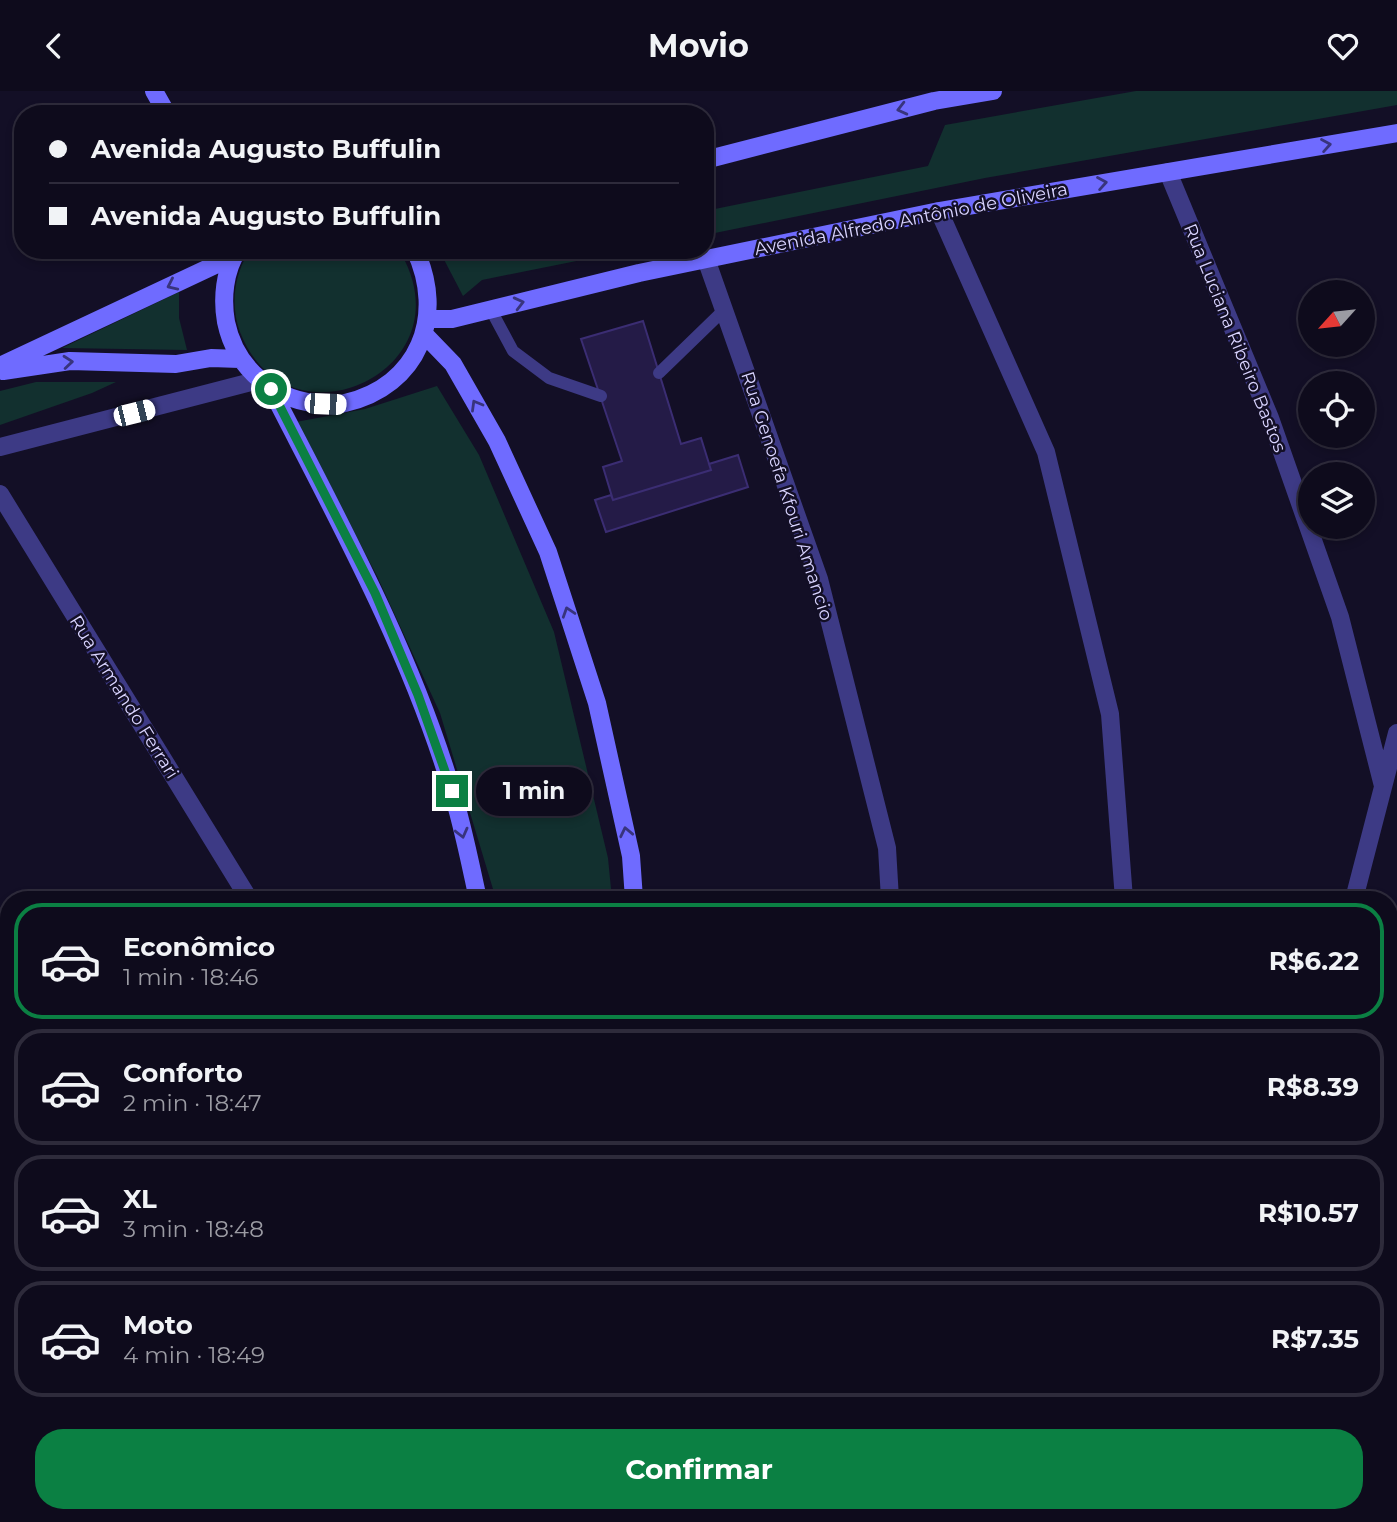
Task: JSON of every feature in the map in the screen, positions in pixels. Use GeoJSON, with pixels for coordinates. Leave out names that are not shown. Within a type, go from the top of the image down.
{"type":"FeatureCollection","features":[{"type":"Feature","properties":{"kind":"main road"},"geometry":{"type":"LineString","coordinates":[[714,157],[931,96],[993,91]]}},
{"type":"Feature","properties":{"kind":"main road","name":"Avenida Alfredo Antônio de Oliveira"},"geometry":{"type":"LineString","coordinates":[[714,257],[939,211],[1397,133]]}},
{"type":"Feature","properties":{"kind":"main road"},"geometry":{"type":"LineString","coordinates":[[0,369],[224,259]]}},
{"type":"Feature","properties":{"kind":"main road"},"geometry":{"type":"LineString","coordinates":[[234,259],[225,281],[224,308],[229,334],[254,374],[375,593],[418,695],[452,791],[476,891]]}},
{"type":"Feature","properties":{"kind":"main road"},"geometry":{"type":"LineString","coordinates":[[0,369],[71,361],[176,363],[211,358],[254,374],[306,403],[343,404],[378,392],[407,367],[426,327],[429,293],[420,259]]}},
{"type":"Feature","properties":{"kind":"main road","name":"Avenida Alfredo Antônio de Oliveira"},"geometry":{"type":"LineString","coordinates":[[426,327],[639,273],[706,259]]}},
{"type":"Feature","properties":{"kind":"main road"},"geometry":{"type":"LineString","coordinates":[[426,327],[453,364],[497,441],[548,552],[597,703],[631,856],[633,891]]}},
{"type":"Feature","properties":{"kind":"street","name":"Rua Luciana Ribeiro Bastos"},"geometry":{"type":"LineString","coordinates":[[1168,172],[1270,418],[1340,617],[1383,786]]}},
{"type":"Feature","properties":{"kind":"street"},"geometry":{"type":"LineString","coordinates":[[939,211],[1046,452],[1110,714],[1123,891]]}},
{"type":"Feature","properties":{"kind":"street","name":"Rua Genoefa Kfouri Amancio"},"geometry":{"type":"LineString","coordinates":[[706,259],[819,579],[887,848],[890,891]]}},
{"type":"Feature","properties":{"kind":"street"},"geometry":{"type":"LineString","coordinates":[[0,447],[214,393],[254,374]]}},
{"type":"Feature","properties":{"kind":"street","name":"Rua Armando Ferrari"},"geometry":{"type":"LineString","coordinates":[[0,494],[244,891]]}},
{"type":"Feature","properties":{"kind":"street"},"geometry":{"type":"LineString","coordinates":[[1356,891],[1397,733]]}},
{"type":"Feature","properties":{"kind":"lane"},"geometry":{"type":"LineString","coordinates":[[491,310],[513,351],[549,378],[601,396]]}},
{"type":"Feature","properties":{"kind":"lane"},"geometry":{"type":"LineString","coordinates":[[659,373],[724,310]]}},
{"type":"Feature","properties":{"kind":"green space"},"geometry":{"type":"Polygon","coordinates":[[[1136,91],[1397,91],[1397,105],[985,178],[714,233],[714,209],[928,166],[945,125],[1136,91]]]}},
{"type":"Feature","properties":{"kind":"green space"},"geometry":{"type":"Polygon","coordinates":[[[245,259],[402,259],[415,293],[412,331],[393,361],[364,382],[330,392],[295,388],[263,369],[240,332],[235,311],[235,290],[245,259]]]}},
{"type":"Feature","properties":{"kind":"green space"},"geometry":{"type":"Polygon","coordinates":[[[444,259],[586,259],[482,280],[463,296],[444,259]]]}},
{"type":"Feature","properties":{"kind":"green space"},"geometry":{"type":"Polygon","coordinates":[[[179,292],[179,318],[187,350],[62,348],[179,292]]]}},
{"type":"Feature","properties":{"kind":"green space"},"geometry":{"type":"Polygon","coordinates":[[[36,382],[116,382],[0,425],[0,391],[36,382]]]}},
{"type":"Feature","properties":{"kind":"green space"},"geometry":{"type":"Polygon","coordinates":[[[437,386],[479,455],[554,632],[608,858],[611,891],[494,891],[440,713],[377,576],[296,422],[365,409],[437,386]]]}},
{"type":"Feature","properties":{"kind":"building"},"geometry":{"type":"Polygon","coordinates":[[[643,321],[681,444],[701,438],[711,470],[613,500],[603,467],[622,461],[581,339],[643,321]]]}},
{"type":"Feature","properties":{"kind":"building"},"geometry":{"type":"Polygon","coordinates":[[[738,455],[748,487],[606,532],[595,500],[611,495],[613,500],[711,470],[709,464],[738,455]]]}},
{"type":"Feature","properties":{"kind":"route"},"geometry":{"type":"LineString","coordinates":[[271,389],[375,593],[418,695],[452,791]]}}]}
